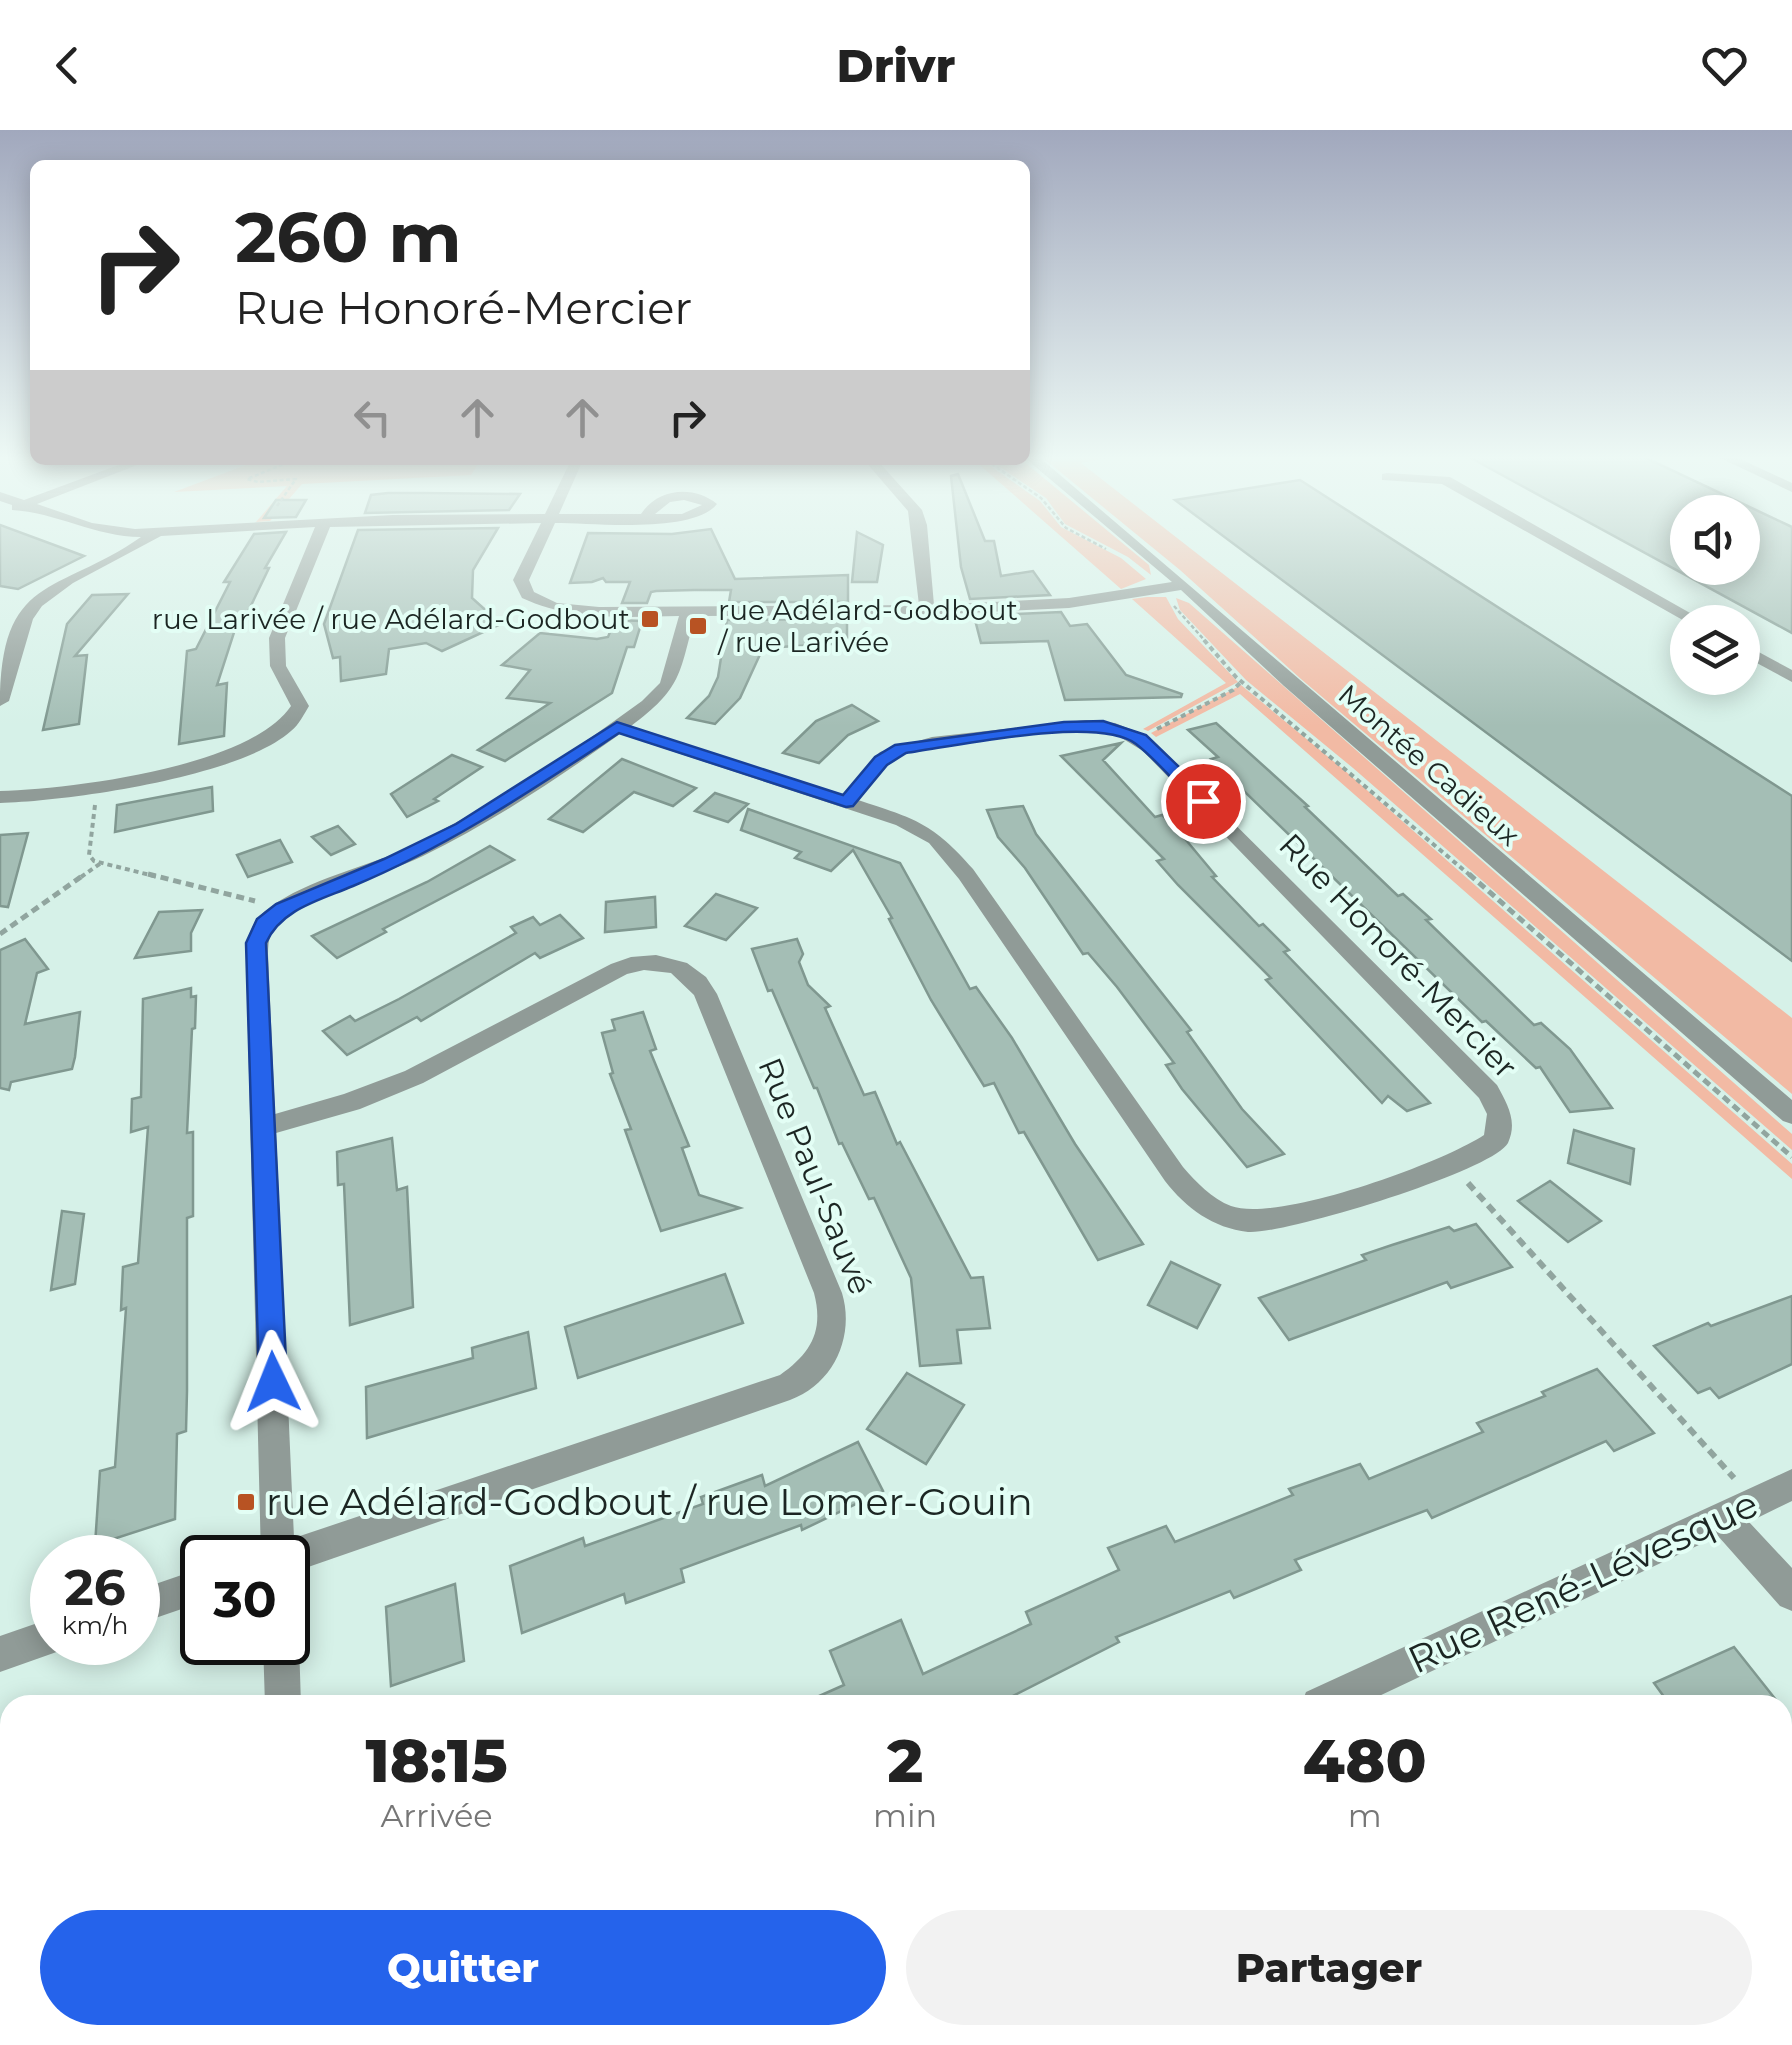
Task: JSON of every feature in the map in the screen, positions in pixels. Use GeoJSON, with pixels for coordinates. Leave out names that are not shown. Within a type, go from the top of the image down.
{"type":"FeatureCollection","features":[{"type":"Feature","properties":{"kind":"street"},"geometry":{"type":"LineString","coordinates":[[0,701],[20,628],[33,607],[58,588],[132,546]]}},
{"type":"Feature","properties":{"kind":"street"},"geometry":{"type":"LineString","coordinates":[[0,797],[31,796],[216,762],[262,746],[288,728],[300,706],[278,666],[277,638],[314,546]]}},
{"type":"Feature","properties":{"kind":"street"},"geometry":{"type":"LineString","coordinates":[[536,546],[522,573],[521,586],[527,595],[568,610],[927,610],[1069,603],[1177,591]]}},
{"type":"Feature","properties":{"kind":"street"},"geometry":{"type":"LineString","coordinates":[[922,546],[927,610]]}},
{"type":"Feature","properties":{"kind":"street","name":"Montée Cadieux"},"geometry":{"type":"LineString","coordinates":[[1128,546],[1792,1114]]}},
{"type":"Feature","properties":{"kind":"street"},"geometry":{"type":"LineString","coordinates":[[1563,546],[1670,606]]}},
{"type":"Feature","properties":{"kind":"street"},"geometry":{"type":"LineString","coordinates":[[280,1535],[256,943],[264,924],[294,902],[390,864],[462,828],[648,705],[668,684],[688,612]]}},
{"type":"Feature","properties":{"kind":"street"},"geometry":{"type":"LineString","coordinates":[[1760,658],[1792,677]]}},
{"type":"Feature","properties":{"kind":"street","name":"Rue Honoré-Mercier"},"geometry":{"type":"LineString","coordinates":[[617,727],[915,826],[945,847],[1174,1174],[1212,1210],[1254,1222],[1288,1218],[1465,1158],[1496,1140],[1500,1114],[1488,1092],[1150,747],[1132,734],[1113,727],[1080,725],[908,746],[881,761],[846,802]]}},
{"type":"Feature","properties":{"kind":"street","name":"Rue Paul-Sauvé"},"geometry":{"type":"LineString","coordinates":[[265,1126],[390,1087],[619,968],[639,963],[670,964],[688,972],[704,994],[828,1293],[835,1320],[825,1353],[805,1376],[790,1386],[310,1548]]}},
{"type":"Feature","properties":{"kind":"street","name":"Rue René-Lévesque"},"geometry":{"type":"LineString","coordinates":[[1341,1695],[1792,1485]]}},
{"type":"Feature","properties":{"kind":"street"},"geometry":{"type":"LineString","coordinates":[[1724,1518],[1792,1594]]}},
{"type":"Feature","properties":{"kind":"street"},"geometry":{"type":"LineString","coordinates":[[0,1654],[30,1644]]}},
{"type":"Feature","properties":{"kind":"street"},"geometry":{"type":"LineString","coordinates":[[282,1665],[283,1695]]}},
{"type":"Feature","properties":{"kind":"path"},"geometry":{"type":"LineString","coordinates":[[1103,546],[1110,550]]}},
{"type":"Feature","properties":{"kind":"path","name":"Montée Cadieux"},"geometry":{"type":"LineString","coordinates":[[1177,591],[1182,618],[1242,682],[1345,766],[1792,1157]]}},
{"type":"Feature","properties":{"kind":"path"},"geometry":{"type":"LineString","coordinates":[[1150,733],[1234,690],[1242,682]]}},
{"type":"Feature","properties":{"kind":"path"},"geometry":{"type":"LineString","coordinates":[[96,792],[89,854],[101,863],[260,903]]}},
{"type":"Feature","properties":{"kind":"path"},"geometry":{"type":"LineString","coordinates":[[0,934],[101,863]]}},
{"type":"Feature","properties":{"kind":"path"},"geometry":{"type":"LineString","coordinates":[[1465,1179],[1734,1478]]}},
{"type":"Feature","properties":{"kind":"shaded area"},"geometry":{"type":"Polygon","coordinates":[[[1072,546],[1098,546],[1121,558],[1146,579],[1121,589],[1072,546]]]}},
{"type":"Feature","properties":{"kind":"shaded area"},"geometry":{"type":"Polygon","coordinates":[[[1108,546],[1126,546],[1149,565],[1151,575],[1108,546]]]}},
{"type":"Feature","properties":{"kind":"shaded area"},"geometry":{"type":"Polygon","coordinates":[[[1151,546],[1188,546],[1792,1018],[1792,1094],[1301,679],[1151,546]]]}},
{"type":"Feature","properties":{"kind":"shaded area"},"geometry":{"type":"Polygon","coordinates":[[[1166,597],[1178,619],[1238,682],[1148,731],[1143,729],[1226,683],[1132,599],[1166,597]]]}},
{"type":"Feature","properties":{"kind":"shaded area"},"geometry":{"type":"Polygon","coordinates":[[[1176,598],[1189,603],[1792,1134],[1792,1150],[1353,768],[1246,680],[1180,610],[1176,598]]]}},
{"type":"Feature","properties":{"kind":"shaded area"},"geometry":{"type":"Polygon","coordinates":[[[1241,685],[1343,769],[1792,1164],[1792,1179],[1240,694],[1156,737],[1151,733],[1241,685]]]}},
{"type":"Feature","properties":{"kind":"building"},"geometry":{"type":"Polygon","coordinates":[[[0,546],[58,546],[84,556],[18,589],[0,586],[0,546]]]}},
{"type":"Feature","properties":{"kind":"building"},"geometry":{"type":"Polygon","coordinates":[[[246,546],[278,546],[244,620],[238,620],[217,685],[227,683],[224,736],[179,744],[187,651],[196,649],[230,582],[224,582],[246,546]]]}},
{"type":"Feature","properties":{"kind":"building"},"geometry":{"type":"Polygon","coordinates":[[[352,546],[487,546],[473,570],[472,598],[501,624],[442,651],[426,643],[389,649],[386,674],[341,681],[340,657],[333,658],[324,624],[352,546]]]}},
{"type":"Feature","properties":{"kind":"building"},"geometry":{"type":"Polygon","coordinates":[[[583,546],[719,546],[735,579],[848,575],[848,602],[729,602],[731,590],[694,590],[656,591],[651,592],[647,603],[622,603],[630,582],[606,582],[603,578],[570,583],[583,546]]]}},
{"type":"Feature","properties":{"kind":"building"},"geometry":{"type":"Polygon","coordinates":[[[856,546],[883,546],[877,582],[852,582],[856,546]]]}},
{"type":"Feature","properties":{"kind":"building"},"geometry":{"type":"Polygon","coordinates":[[[959,546],[995,546],[1001,576],[1033,571],[1050,595],[970,599],[959,546]]]}},
{"type":"Feature","properties":{"kind":"building"},"geometry":{"type":"Polygon","coordinates":[[[1237,546],[1403,546],[1792,796],[1792,961],[1237,546]]]}},
{"type":"Feature","properties":{"kind":"building"},"geometry":{"type":"Polygon","coordinates":[[[1633,546],[1670,546],[1670,567],[1633,546]]]}},
{"type":"Feature","properties":{"kind":"building"},"geometry":{"type":"Polygon","coordinates":[[[1760,546],[1792,546],[1792,633],[1760,616],[1760,605],[1741,605],[1704,585],[1760,585],[1760,546]]]}},
{"type":"Feature","properties":{"kind":"building"},"geometry":{"type":"Polygon","coordinates":[[[128,594],[75,656],[87,655],[79,724],[43,730],[67,624],[92,595],[128,594]]]}},
{"type":"Feature","properties":{"kind":"building"},"geometry":{"type":"Polygon","coordinates":[[[1061,612],[1070,626],[1087,624],[1126,675],[1182,694],[1181,697],[1065,700],[1048,641],[981,643],[974,616],[1061,612]]]}},
{"type":"Feature","properties":{"kind":"building"},"geometry":{"type":"Polygon","coordinates":[[[847,619],[847,643],[763,648],[740,698],[715,724],[687,718],[709,696],[718,677],[727,620],[847,619]]]}},
{"type":"Feature","properties":{"kind":"building"},"geometry":{"type":"Polygon","coordinates":[[[615,620],[642,621],[634,647],[627,647],[612,693],[505,761],[478,750],[550,703],[507,698],[530,670],[502,665],[540,633],[597,639],[608,637],[615,620]]]}},
{"type":"Feature","properties":{"kind":"building"},"geometry":{"type":"Polygon","coordinates":[[[852,705],[878,721],[848,735],[819,763],[783,753],[816,721],[852,705]]]}},
{"type":"Feature","properties":{"kind":"building"},"geometry":{"type":"Polygon","coordinates":[[[1216,723],[1308,806],[1305,807],[1398,896],[1403,894],[1431,919],[1426,920],[1534,1025],[1541,1023],[1570,1049],[1612,1108],[1570,1112],[1540,1067],[1536,1068],[1486,1021],[1482,1022],[1211,759],[1218,757],[1188,730],[1216,723]]]}},
{"type":"Feature","properties":{"kind":"building"},"geometry":{"type":"Polygon","coordinates":[[[1121,743],[1103,760],[1155,817],[1162,815],[1186,840],[1216,876],[1212,877],[1259,926],[1263,924],[1289,950],[1284,952],[1430,1103],[1407,1111],[1388,1096],[1382,1103],[1266,980],[1271,978],[1157,861],[1164,859],[1061,756],[1121,743]]]}},
{"type":"Feature","properties":{"kind":"building"},"geometry":{"type":"Polygon","coordinates":[[[452,755],[482,767],[434,799],[438,801],[407,817],[391,794],[452,755]]]}},
{"type":"Feature","properties":{"kind":"building"},"geometry":{"type":"Polygon","coordinates":[[[622,759],[696,788],[673,806],[634,792],[583,832],[549,819],[622,759]]]}},
{"type":"Feature","properties":{"kind":"building"},"geometry":{"type":"Polygon","coordinates":[[[212,787],[213,811],[115,832],[117,805],[212,787]]]}},
{"type":"Feature","properties":{"kind":"building"},"geometry":{"type":"Polygon","coordinates":[[[715,793],[748,804],[728,822],[695,811],[715,793]]]}},
{"type":"Feature","properties":{"kind":"building"},"geometry":{"type":"Polygon","coordinates":[[[1023,806],[1036,834],[1191,1030],[1187,1032],[1242,1109],[1284,1154],[1247,1167],[1182,1089],[1166,1065],[1174,1063],[1117,987],[1088,953],[1083,954],[1025,868],[998,837],[987,810],[1023,806]]]}},
{"type":"Feature","properties":{"kind":"building"},"geometry":{"type":"Polygon","coordinates":[[[748,809],[900,863],[970,989],[976,987],[1012,1038],[1075,1144],[1143,1244],[1098,1260],[1024,1132],[1019,1133],[994,1083],[984,1086],[931,1000],[889,919],[892,918],[853,850],[831,871],[795,858],[801,852],[741,830],[748,809]]]}},
{"type":"Feature","properties":{"kind":"building"},"geometry":{"type":"Polygon","coordinates":[[[338,826],[355,844],[331,855],[312,837],[338,826]]]}},
{"type":"Feature","properties":{"kind":"building"},"geometry":{"type":"Polygon","coordinates":[[[28,833],[8,907],[0,906],[0,835],[28,833]]]}},
{"type":"Feature","properties":{"kind":"building"},"geometry":{"type":"Polygon","coordinates":[[[280,840],[292,862],[248,877],[237,855],[280,840]]]}},
{"type":"Feature","properties":{"kind":"building"},"geometry":{"type":"Polygon","coordinates":[[[490,846],[514,860],[383,929],[386,932],[337,958],[312,936],[427,882],[490,846]]]}},
{"type":"Feature","properties":{"kind":"building"},"geometry":{"type":"Polygon","coordinates":[[[716,894],[757,908],[726,940],[685,926],[716,894]]]}},
{"type":"Feature","properties":{"kind":"building"},"geometry":{"type":"Polygon","coordinates":[[[655,897],[656,927],[605,932],[606,902],[655,897]]]}},
{"type":"Feature","properties":{"kind":"building"},"geometry":{"type":"Polygon","coordinates":[[[202,910],[191,933],[191,951],[135,958],[159,912],[202,910]]]}},
{"type":"Feature","properties":{"kind":"building"},"geometry":{"type":"Polygon","coordinates":[[[560,915],[583,938],[540,958],[535,953],[421,1021],[417,1017],[347,1055],[323,1031],[350,1016],[355,1021],[399,999],[516,933],[511,927],[533,917],[540,925],[560,915]]]}},
{"type":"Feature","properties":{"kind":"building"},"geometry":{"type":"Polygon","coordinates":[[[25,939],[48,969],[37,973],[25,1024],[80,1012],[72,1069],[11,1082],[9,1090],[0,1088],[0,950],[25,939]]]}},
{"type":"Feature","properties":{"kind":"building"},"geometry":{"type":"Polygon","coordinates":[[[797,939],[803,954],[799,962],[808,985],[830,1006],[825,1008],[864,1095],[875,1092],[897,1144],[900,1142],[971,1278],[983,1277],[990,1328],[957,1330],[961,1363],[920,1366],[911,1278],[874,1198],[869,1199],[842,1143],[839,1144],[752,949],[797,939]]]}},
{"type":"Feature","properties":{"kind":"building"},"geometry":{"type":"Polygon","coordinates":[[[191,988],[191,997],[196,996],[187,1133],[193,1132],[193,1216],[187,1218],[186,1431],[177,1434],[175,1519],[126,1535],[96,1535],[100,1471],[115,1467],[126,1308],[121,1310],[123,1267],[138,1263],[148,1127],[131,1132],[132,1099],[141,1097],[143,999],[191,988]]]}},
{"type":"Feature","properties":{"kind":"building"},"geometry":{"type":"Polygon","coordinates":[[[643,1012],[656,1049],[650,1051],[689,1146],[682,1148],[699,1195],[740,1208],[661,1231],[625,1130],[631,1129],[610,1074],[613,1073],[602,1033],[615,1030],[612,1020],[643,1012]]]}},
{"type":"Feature","properties":{"kind":"building"},"geometry":{"type":"Polygon","coordinates":[[[1574,1130],[1634,1149],[1630,1184],[1568,1163],[1574,1130]]]}},
{"type":"Feature","properties":{"kind":"building"},"geometry":{"type":"Polygon","coordinates":[[[392,1138],[397,1190],[407,1187],[413,1307],[350,1325],[344,1184],[338,1185],[337,1152],[392,1138]]]}},
{"type":"Feature","properties":{"kind":"building"},"geometry":{"type":"Polygon","coordinates":[[[1550,1181],[1601,1221],[1568,1242],[1518,1201],[1550,1181]]]}},
{"type":"Feature","properties":{"kind":"building"},"geometry":{"type":"Polygon","coordinates":[[[62,1211],[84,1214],[75,1284],[51,1290],[62,1211]]]}},
{"type":"Feature","properties":{"kind":"building"},"geometry":{"type":"Polygon","coordinates":[[[1476,1224],[1512,1267],[1451,1288],[1447,1282],[1289,1340],[1259,1298],[1366,1260],[1362,1255],[1449,1227],[1454,1231],[1476,1224]]]}},
{"type":"Feature","properties":{"kind":"building"},"geometry":{"type":"Polygon","coordinates":[[[1171,1262],[1220,1285],[1197,1328],[1148,1305],[1171,1262]]]}},
{"type":"Feature","properties":{"kind":"building"},"geometry":{"type":"Polygon","coordinates":[[[725,1274],[743,1323],[578,1378],[565,1327],[725,1274]]]}},
{"type":"Feature","properties":{"kind":"building"},"geometry":{"type":"Polygon","coordinates":[[[1792,1296],[1792,1364],[1719,1398],[1710,1388],[1698,1393],[1654,1346],[1708,1323],[1711,1326],[1792,1296]]]}},
{"type":"Feature","properties":{"kind":"building"},"geometry":{"type":"Polygon","coordinates":[[[528,1332],[536,1388],[367,1438],[366,1387],[473,1358],[472,1348],[528,1332]]]}},
{"type":"Feature","properties":{"kind":"building"},"geometry":{"type":"Polygon","coordinates":[[[1597,1369],[1654,1433],[1614,1451],[1606,1441],[1432,1518],[1427,1510],[1295,1560],[1301,1570],[1234,1598],[1230,1591],[1116,1637],[1119,1642],[1015,1695],[822,1695],[844,1685],[830,1651],[901,1620],[923,1674],[1031,1624],[1026,1612],[1119,1570],[1108,1548],[1166,1526],[1175,1542],[1293,1495],[1289,1489],[1360,1464],[1369,1479],[1483,1432],[1477,1423],[1545,1396],[1542,1392],[1597,1369]]]}},
{"type":"Feature","properties":{"kind":"building"},"geometry":{"type":"Polygon","coordinates":[[[907,1373],[964,1405],[926,1464],[867,1429],[907,1373]]]}},
{"type":"Feature","properties":{"kind":"building"},"geometry":{"type":"Polygon","coordinates":[[[858,1442],[883,1491],[802,1530],[801,1525],[681,1569],[684,1582],[626,1603],[624,1594],[522,1633],[510,1566],[583,1538],[585,1546],[703,1504],[701,1497],[762,1475],[765,1486],[858,1442]]]}},
{"type":"Feature","properties":{"kind":"building"},"geometry":{"type":"Polygon","coordinates":[[[455,1584],[464,1661],[391,1686],[386,1607],[455,1584]]]}},
{"type":"Feature","properties":{"kind":"building"},"geometry":{"type":"Polygon","coordinates":[[[1734,1647],[1772,1695],[1663,1695],[1654,1683],[1734,1647]]]}},
{"type":"Feature","properties":{"kind":"place","name":"rue Larivée / rue Adélard-Godbout"},"geometry":{"type":"Point","coordinates":[650,619]}},
{"type":"Feature","properties":{"kind":"place","name":"rue Adélard-Godbout / rue Larivée"},"geometry":{"type":"Point","coordinates":[698,626]}},
{"type":"Feature","properties":{"kind":"place","name":"rue Adélard-Godbout / rue Lomer-Gouin"},"geometry":{"type":"Point","coordinates":[246,1502]}},
{"type":"Feature","properties":{"kind":"route"},"geometry":{"type":"LineString","coordinates":[[273,1382],[256,943],[264,924],[294,902],[390,864],[462,828],[617,727],[846,802],[881,761],[901,748],[1080,725],[1103,726],[1140,738],[1203,801]]}}]}
